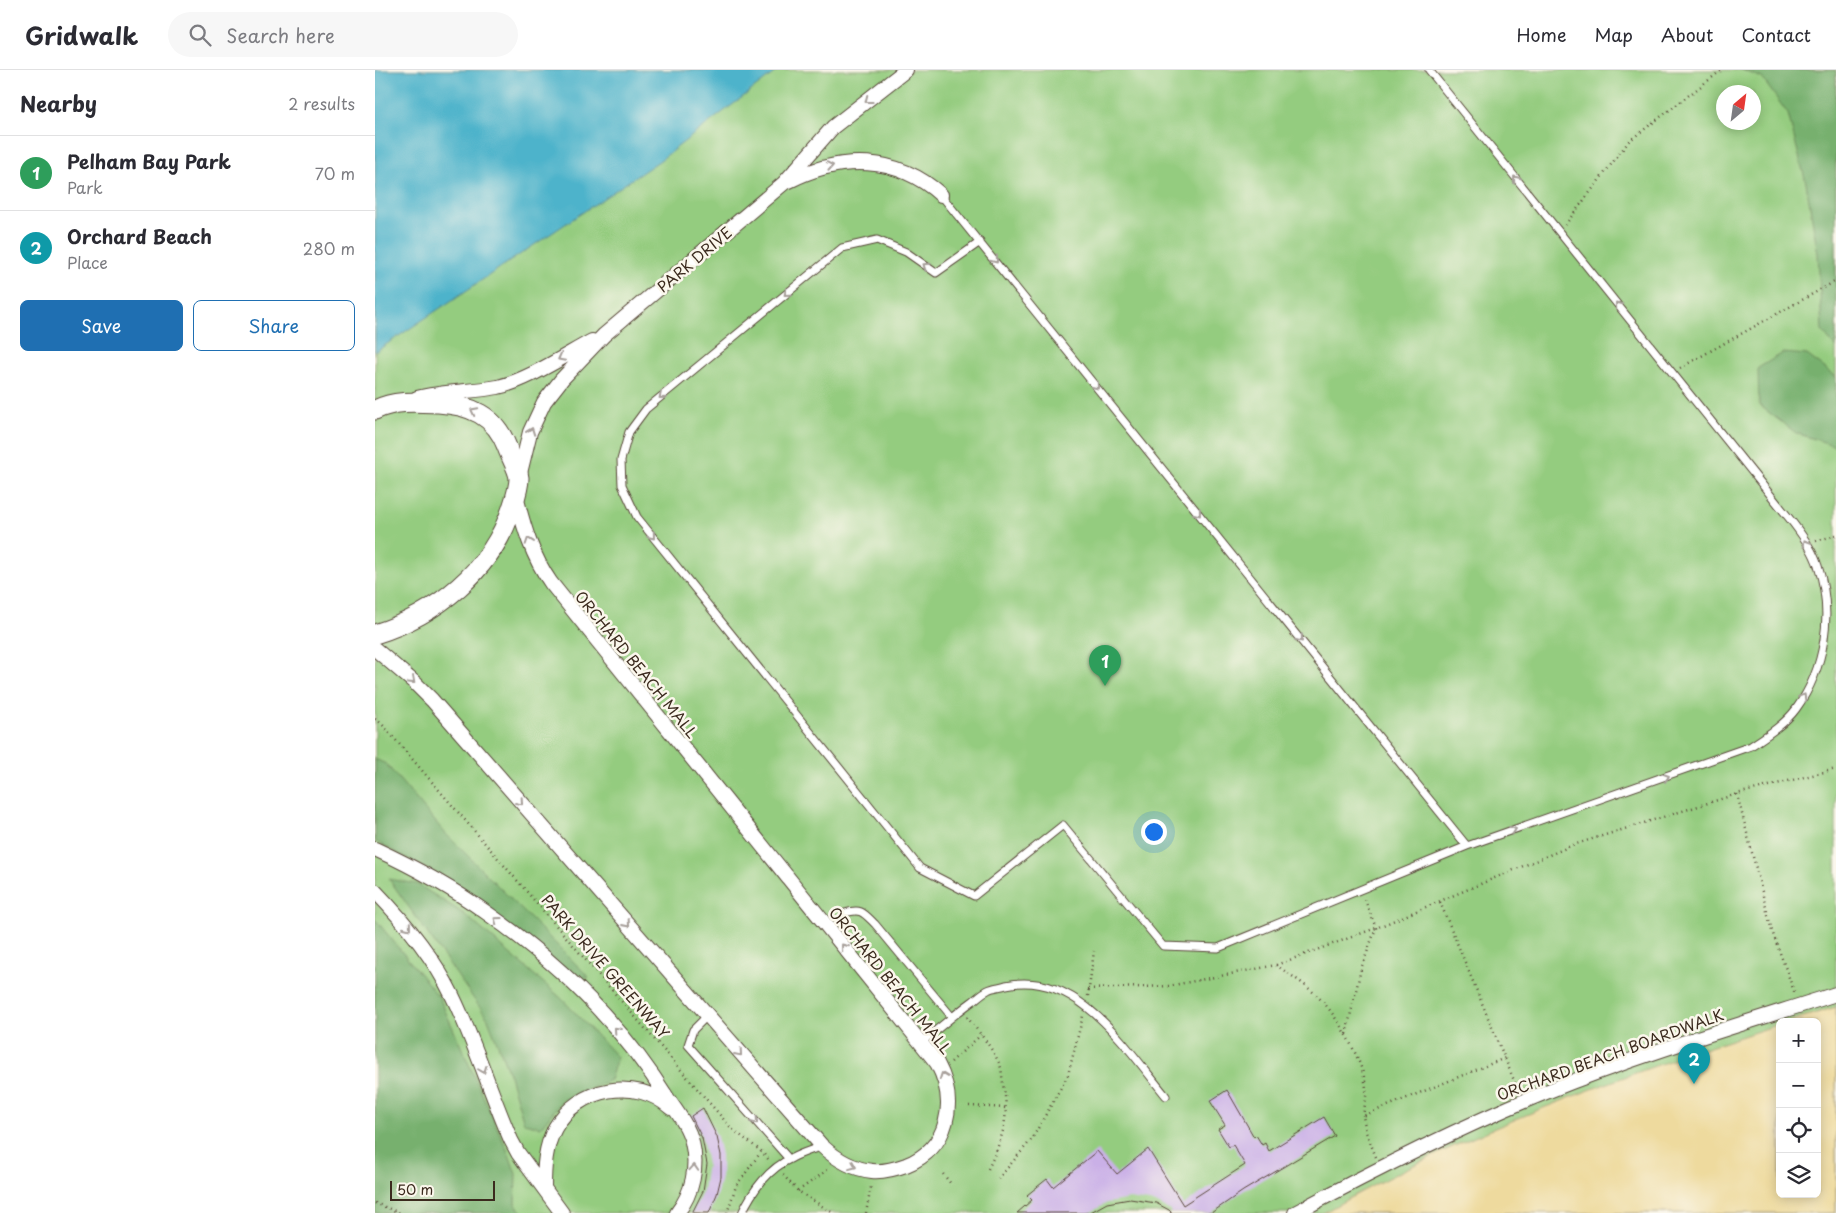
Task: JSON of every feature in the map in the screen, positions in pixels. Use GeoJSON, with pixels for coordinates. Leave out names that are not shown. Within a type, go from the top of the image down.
{"type":"FeatureCollection","features":[{"type":"Feature","properties":{"kind":"street","name":"PARK DRIVE"},"geometry":{"type":"LineString","coordinates":[[375,634],[419,616],[444,599],[469,578],[479,566],[497,541],[509,516],[530,432],[545,402],[562,379],[603,335],[784,183],[833,127],[907,70]]}},
{"type":"Feature","properties":{"kind":"street","name":"PARK DRIVE"},"geometry":{"type":"LineString","coordinates":[[784,183],[804,173],[820,168],[855,162],[871,163],[887,165],[900,170],[924,182],[941,195]]}},
{"type":"Feature","properties":{"kind":"street","name":"PARK DRIVE"},"geometry":{"type":"LineString","coordinates":[[375,410],[385,405],[437,393],[500,386],[529,375],[603,335]]}},
{"type":"Feature","properties":{"kind":"street","name":"PARK DRIVE"},"geometry":{"type":"LineString","coordinates":[[402,402],[458,405],[483,415],[499,432],[505,442],[518,486]]}},
{"type":"Feature","properties":{"kind":"street","name":"ORCHARD BEACH MALL"},"geometry":{"type":"LineString","coordinates":[[375,649],[432,700],[707,1016],[833,1156],[851,1166],[881,1172],[909,1164],[932,1148],[945,1124],[948,1104],[948,1094],[943,1074],[922,1042],[551,583],[535,559],[529,545],[518,486]]}},
{"type":"Feature","properties":{"kind":"street"},"geometry":{"type":"LineString","coordinates":[[375,849],[437,881],[486,912],[552,965],[594,1005],[633,1048],[680,1116],[691,1139],[695,1167],[691,1188],[677,1213]]}},
{"type":"Feature","properties":{"kind":"street"},"geometry":{"type":"LineString","coordinates":[[375,891],[406,926],[438,970],[464,1020],[511,1140],[518,1153],[562,1213]]}},
{"type":"Feature","properties":{"kind":"street","name":"ORCHARD BEACH BOARDWALK"},"geometry":{"type":"LineString","coordinates":[[1295,1213],[1379,1168],[1447,1135],[1523,1102],[1681,1043],[1836,994]]}},
{"type":"Feature","properties":{"kind":"street"},"geometry":{"type":"LineString","coordinates":[[544,1188],[545,1159],[555,1129],[569,1110],[591,1096],[614,1089],[636,1090],[658,1098],[680,1116]]}},
{"type":"Feature","properties":{"kind":"lane"},"geometry":{"type":"LineString","coordinates":[[980,242],[936,273],[906,252],[877,240],[842,248],[647,409],[629,432],[621,460],[622,486],[637,517],[920,868],[975,896],[1063,825],[1163,946],[1218,948],[1467,846],[1751,746],[1772,732],[1795,710],[1810,685],[1820,659],[1826,627],[1825,596],[1818,566],[1808,544],[1429,70]]}},
{"type":"Feature","properties":{"kind":"lane"},"geometry":{"type":"LineString","coordinates":[[941,195],[1467,846]]}},
{"type":"Feature","properties":{"kind":"lane"},"geometry":{"type":"LineString","coordinates":[[845,912],[855,909],[863,912],[952,1017]]}},
{"type":"Feature","properties":{"kind":"lane"},"geometry":{"type":"LineString","coordinates":[[922,1042],[988,990],[1016,983],[1046,984],[1086,1006],[1112,1030],[1166,1096]]}},
{"type":"Feature","properties":{"kind":"lane"},"geometry":{"type":"LineString","coordinates":[[707,1016],[693,1030],[688,1045],[789,1160]]}},
{"type":"Feature","properties":{"kind":"lane"},"geometry":{"type":"LineString","coordinates":[[742,1213],[759,1184],[776,1168],[789,1160],[822,1146]]}},
{"type":"Feature","properties":{"kind":"path"},"geometry":{"type":"LineString","coordinates":[[1560,232],[1629,141],[1722,70]]}},
{"type":"Feature","properties":{"kind":"path"},"geometry":{"type":"LineString","coordinates":[[1672,372],[1836,281]]}},
{"type":"Feature","properties":{"kind":"path"},"geometry":{"type":"LineString","coordinates":[[1808,544],[1836,535]]}},
{"type":"Feature","properties":{"kind":"path","name":"PARK DRIVE GREENWAY"},"geometry":{"type":"LineString","coordinates":[[375,719],[381,723],[733,1129],[761,1151],[798,1191],[833,1213]]}},
{"type":"Feature","properties":{"kind":"path"},"geometry":{"type":"LineString","coordinates":[[1088,989],[1169,986],[1276,964],[1377,928],[1573,845],[1737,794],[1836,769]]}},
{"type":"Feature","properties":{"kind":"path"},"geometry":{"type":"LineString","coordinates":[[1737,794],[1772,931],[1799,1006]]}},
{"type":"Feature","properties":{"kind":"path"},"geometry":{"type":"LineString","coordinates":[[1346,1036],[1361,969],[1377,928],[1365,900]]}},
{"type":"Feature","properties":{"kind":"path"},"geometry":{"type":"LineString","coordinates":[[1440,902],[1523,1102]]}},
{"type":"Feature","properties":{"kind":"path"},"geometry":{"type":"LineString","coordinates":[[998,1178],[1032,1139],[1067,1075],[1086,1006],[1094,951]]}},
{"type":"Feature","properties":{"kind":"path"},"geometry":{"type":"LineString","coordinates":[[1276,964],[1309,988],[1325,1004],[1353,1049],[1366,1086],[1363,1116],[1366,1132],[1379,1168]]}},
{"type":"Feature","properties":{"kind":"path"},"geometry":{"type":"LineString","coordinates":[[961,1010],[981,1035],[1000,1065],[1007,1103],[1004,1128],[999,1145],[988,1169]]}},
{"type":"Feature","properties":{"kind":"path"},"geometry":{"type":"LineString","coordinates":[[944,1068],[981,1035]]}},
{"type":"Feature","properties":{"kind":"path"},"geometry":{"type":"LineString","coordinates":[[1363,1116],[1505,1058]]}},
{"type":"Feature","properties":{"kind":"path"},"geometry":{"type":"LineString","coordinates":[[969,1106],[1007,1108]]}},
{"type":"Feature","properties":{"kind":"path"},"geometry":{"type":"LineString","coordinates":[[727,1213],[736,1186],[761,1151]]}},
{"type":"Feature","properties":{"kind":"path"},"geometry":{"type":"LineString","coordinates":[[798,1191],[836,1164]]}},
{"type":"Feature","properties":{"kind":"path"},"geometry":{"type":"LineString","coordinates":[[943,1174],[951,1184]]}},
{"type":"Feature","properties":{"kind":"path"},"geometry":{"type":"LineString","coordinates":[[866,1213],[871,1187]]}},
{"type":"Feature","properties":{"kind":"path"},"geometry":{"type":"LineString","coordinates":[[375,1203],[399,1213]]}},
{"type":"Feature","properties":{"kind":"green space"},"geometry":{"type":"Polygon","coordinates":[[[737,70],[1836,70],[1836,1213],[375,1213],[375,309],[737,70]]]}},
{"type":"Feature","properties":{"kind":"green space"},"geometry":{"type":"Polygon","coordinates":[[[1742,70],[1836,70],[1836,348],[1822,331],[1818,254],[1806,183],[1788,114],[1762,78],[1742,70]]]}},
{"type":"Feature","properties":{"kind":"green space"},"geometry":{"type":"Polygon","coordinates":[[[1783,353],[1807,355],[1834,375],[1836,379],[1836,446],[1796,433],[1759,405],[1758,368],[1783,353]]]}},
{"type":"Feature","properties":{"kind":"green space"},"geometry":{"type":"Polygon","coordinates":[[[375,759],[386,764],[445,833],[589,977],[580,981],[455,885],[375,841],[375,759]]]}},
{"type":"Feature","properties":{"kind":"green space"},"geometry":{"type":"Polygon","coordinates":[[[389,879],[417,884],[464,914],[561,998],[617,1057],[610,1080],[562,1101],[541,1127],[524,1123],[510,1076],[488,1019],[389,879]]]}},
{"type":"Feature","properties":{"kind":"green space"},"geometry":{"type":"Polygon","coordinates":[[[375,919],[439,997],[508,1152],[516,1174],[515,1204],[523,1213],[375,1213],[375,919]]]}},
{"type":"Feature","properties":{"kind":"sand"},"geometry":{"type":"Polygon","coordinates":[[[1836,1007],[1836,1213],[1323,1213],[1432,1156],[1546,1107],[1663,1063],[1776,1025],[1776,1198],[1821,1198],[1821,1018],[1800,1018],[1836,1007]]]}},
{"type":"Feature","properties":{"kind":"water"},"geometry":{"type":"Polygon","coordinates":[[[375,70],[778,70],[659,161],[375,352],[375,70]]]}},
{"type":"Feature","properties":{"kind":"building"},"geometry":{"type":"Polygon","coordinates":[[[1227,1090],[1254,1137],[1256,1135],[1262,1145],[1265,1143],[1269,1151],[1324,1117],[1335,1136],[1243,1191],[1211,1213],[1170,1213],[1169,1210],[1156,1203],[1130,1199],[1107,1203],[1089,1213],[1017,1213],[1032,1200],[1027,1195],[1047,1179],[1053,1187],[1097,1151],[1117,1174],[1148,1149],[1183,1205],[1245,1165],[1233,1145],[1229,1147],[1218,1129],[1225,1125],[1210,1101],[1227,1090]]]}},
{"type":"Feature","properties":{"kind":"building"},"geometry":{"type":"Polygon","coordinates":[[[703,1108],[717,1137],[721,1155],[721,1177],[717,1194],[709,1213],[692,1213],[703,1191],[707,1164],[702,1138],[691,1116],[703,1108]]]}},
{"type":"Feature","properties":{"kind":"place","name":"Pelham Bay Park"},"geometry":{"type":"Point","coordinates":[1105,686]}},
{"type":"Feature","properties":{"kind":"place","name":"Orchard Beach"},"geometry":{"type":"Point","coordinates":[1694,1084]}}]}
